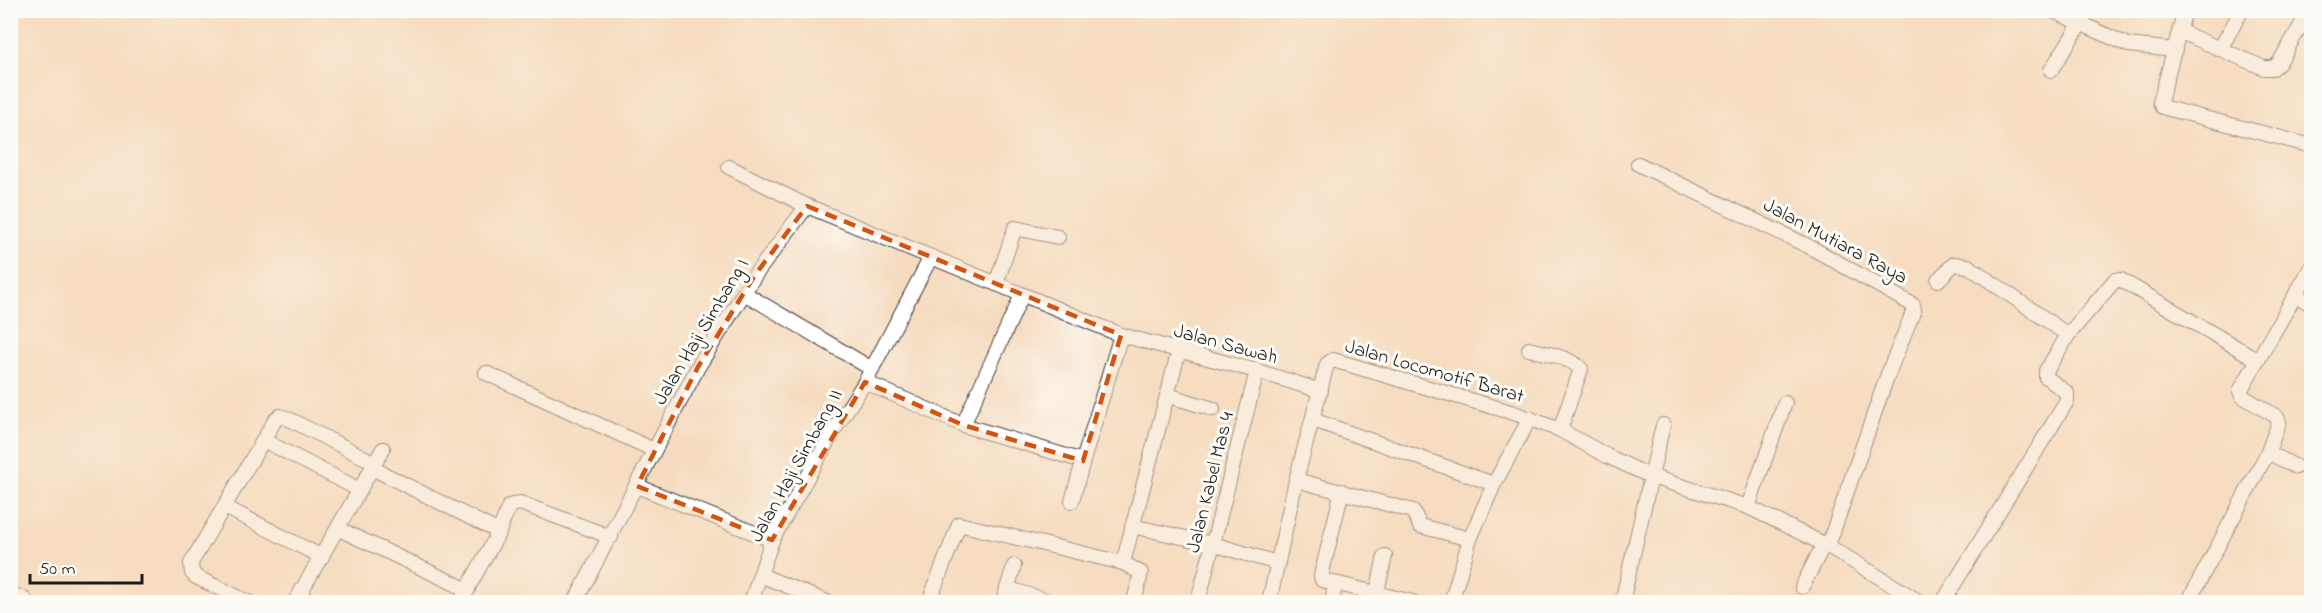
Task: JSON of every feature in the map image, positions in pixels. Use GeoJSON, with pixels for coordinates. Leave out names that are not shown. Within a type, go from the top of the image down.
{"type":"FeatureCollection","features":[{"type":"Feature","properties":{"kind":"main road"},"geometry":{"type":"LineString","coordinates":[[10,597],[22,603]]}},
{"type":"Feature","properties":{"kind":"street"},"geometry":{"type":"LineString","coordinates":[[2051,10],[2110,39],[2128,45],[2175,50]]}},
{"type":"Feature","properties":{"kind":"street"},"geometry":{"type":"LineString","coordinates":[[2185,10],[2181,32],[2160,102],[2162,107],[2312,146]]}},
{"type":"Feature","properties":{"kind":"street"},"geometry":{"type":"LineString","coordinates":[[2220,49],[2242,10]]}},
{"type":"Feature","properties":{"kind":"street"},"geometry":{"type":"LineString","coordinates":[[2181,32],[2264,68],[2273,68],[2279,63],[2310,10]]}},
{"type":"Feature","properties":{"kind":"street"},"geometry":{"type":"LineString","coordinates":[[2051,70],[2081,23]]}},
{"type":"Feature","properties":{"kind":"street","name":"Jalan Mutiara Raya"},"geometry":{"type":"LineString","coordinates":[[1638,164],[1810,247],[1913,305],[1914,310],[1888,374],[1826,545]]}},
{"type":"Feature","properties":{"kind":"street"},"geometry":{"type":"LineString","coordinates":[[729,167],[807,206],[1022,295],[963,425]]}},
{"type":"Feature","properties":{"kind":"street","name":"Jalan Haji Simbang I"},"geometry":{"type":"LineString","coordinates":[[575,603],[698,367],[744,294],[807,206]]}},
{"type":"Feature","properties":{"kind":"street"},"geometry":{"type":"LineString","coordinates":[[996,284],[1015,228],[1058,237]]}},
{"type":"Feature","properties":{"kind":"street","name":"Jalan Haji Simbang II"},"geometry":{"type":"LineString","coordinates":[[751,603],[772,540],[834,430],[865,382],[931,257]]}},
{"type":"Feature","properties":{"kind":"street"},"geometry":{"type":"LineString","coordinates":[[1938,280],[1954,264],[1968,266],[2068,335]]}},
{"type":"Feature","properties":{"kind":"street"},"geometry":{"type":"LineString","coordinates":[[2188,603],[2268,452],[2279,422],[2277,417],[2240,394],[2312,266]]}},
{"type":"Feature","properties":{"kind":"street"},"geometry":{"type":"LineString","coordinates":[[1943,603],[2067,401],[2067,393],[2046,374],[2068,335],[2117,280],[2258,360]]}},
{"type":"Feature","properties":{"kind":"street"},"geometry":{"type":"LineString","coordinates":[[744,294],[872,369]]}},
{"type":"Feature","properties":{"kind":"street","name":"Jalan Sawah"},"geometry":{"type":"LineString","coordinates":[[1022,295],[1121,335],[1257,371],[1321,391]]}},
{"type":"Feature","properties":{"kind":"street"},"geometry":{"type":"LineString","coordinates":[[2296,295],[2312,305]]}},
{"type":"Feature","properties":{"kind":"street"},"geometry":{"type":"LineString","coordinates":[[1072,501],[1121,335]]}},
{"type":"Feature","properties":{"kind":"street"},"geometry":{"type":"LineString","coordinates":[[1529,349],[1561,359],[1581,369],[1560,430]]}},
{"type":"Feature","properties":{"kind":"street"},"geometry":{"type":"LineString","coordinates":[[1122,563],[1179,350]]}},
{"type":"Feature","properties":{"kind":"street","name":"Jalan Locomotif Barat"},"geometry":{"type":"LineString","coordinates":[[1269,603],[1296,480],[1327,364],[1333,360],[1530,418],[1560,430],[1652,477],[1749,507],[1826,545],[1910,600]]}},
{"type":"Feature","properties":{"kind":"street","name":"Jalan Kabel Mas 4"},"geometry":{"type":"LineString","coordinates":[[1198,603],[1257,371]]}},
{"type":"Feature","properties":{"kind":"street"},"geometry":{"type":"LineString","coordinates":[[486,373],[654,450]]}},
{"type":"Feature","properties":{"kind":"street","name":"Jalan Haji Simbang II"},"geometry":{"type":"LineString","coordinates":[[865,382],[963,425],[1083,461]]}},
{"type":"Feature","properties":{"kind":"street"},"geometry":{"type":"LineString","coordinates":[[1167,395],[1213,410]]}},
{"type":"Feature","properties":{"kind":"street"},"geometry":{"type":"LineString","coordinates":[[1749,507],[1785,404]]}},
{"type":"Feature","properties":{"kind":"street"},"geometry":{"type":"LineString","coordinates":[[248,603],[192,573],[191,562],[263,440],[280,416],[499,532]]}},
{"type":"Feature","properties":{"kind":"street"},"geometry":{"type":"LineString","coordinates":[[1451,603],[1470,538],[1494,484],[1530,418]]}},
{"type":"Feature","properties":{"kind":"street"},"geometry":{"type":"LineString","coordinates":[[1313,420],[1494,484]]}},
{"type":"Feature","properties":{"kind":"street"},"geometry":{"type":"LineString","coordinates":[[1622,603],[1663,425]]}},
{"type":"Feature","properties":{"kind":"street"},"geometry":{"type":"LineString","coordinates":[[263,440],[360,490]]}},
{"type":"Feature","properties":{"kind":"street"},"geometry":{"type":"LineString","coordinates":[[313,603],[297,599],[339,529],[383,448]]}},
{"type":"Feature","properties":{"kind":"street"},"geometry":{"type":"LineString","coordinates":[[2268,452],[2296,467]]}},
{"type":"Feature","properties":{"kind":"street"},"geometry":{"type":"LineString","coordinates":[[1296,480],[1413,511],[1417,516],[1416,523],[1420,526],[1470,538]]}},
{"type":"Feature","properties":{"kind":"street"},"geometry":{"type":"LineString","coordinates":[[637,486],[772,540]]}},
{"type":"Feature","properties":{"kind":"street"},"geometry":{"type":"LineString","coordinates":[[1342,491],[1321,576],[1325,582],[1335,585],[1377,592],[1399,601],[1413,603]]}},
{"type":"Feature","properties":{"kind":"street"},"geometry":{"type":"LineString","coordinates":[[460,603],[499,532],[509,506],[514,503],[611,537]]}},
{"type":"Feature","properties":{"kind":"street"},"geometry":{"type":"LineString","coordinates":[[225,507],[322,556]]}},
{"type":"Feature","properties":{"kind":"street"},"geometry":{"type":"LineString","coordinates":[[929,603],[960,524],[1122,563],[1141,573],[1134,603]]}},
{"type":"Feature","properties":{"kind":"street"},"geometry":{"type":"LineString","coordinates":[[1132,526],[1213,544],[1277,562]]}},
{"type":"Feature","properties":{"kind":"street"},"geometry":{"type":"LineString","coordinates":[[339,529],[468,590]]}},
{"type":"Feature","properties":{"kind":"street"},"geometry":{"type":"LineString","coordinates":[[1802,587],[1826,545]]}},
{"type":"Feature","properties":{"kind":"street"},"geometry":{"type":"LineString","coordinates":[[1377,592],[1384,556]]}},
{"type":"Feature","properties":{"kind":"street"},"geometry":{"type":"LineString","coordinates":[[1003,603],[1014,566]]}},
{"type":"Feature","properties":{"kind":"street"},"geometry":{"type":"LineString","coordinates":[[760,575],[827,603]]}},
{"type":"Feature","properties":{"kind":"street"},"geometry":{"type":"LineString","coordinates":[[1332,603],[1335,585]]}},
{"type":"Feature","properties":{"kind":"street"},"geometry":{"type":"LineString","coordinates":[[1007,588],[1051,603]]}},
{"type":"Feature","properties":{"kind":"highlighted area"},"geometry":{"type":"Polygon","coordinates":[[[807,206],[1121,335],[1083,461],[963,425],[865,382],[772,540],[637,486],[698,367],[755,275],[807,206]]]}}]}
